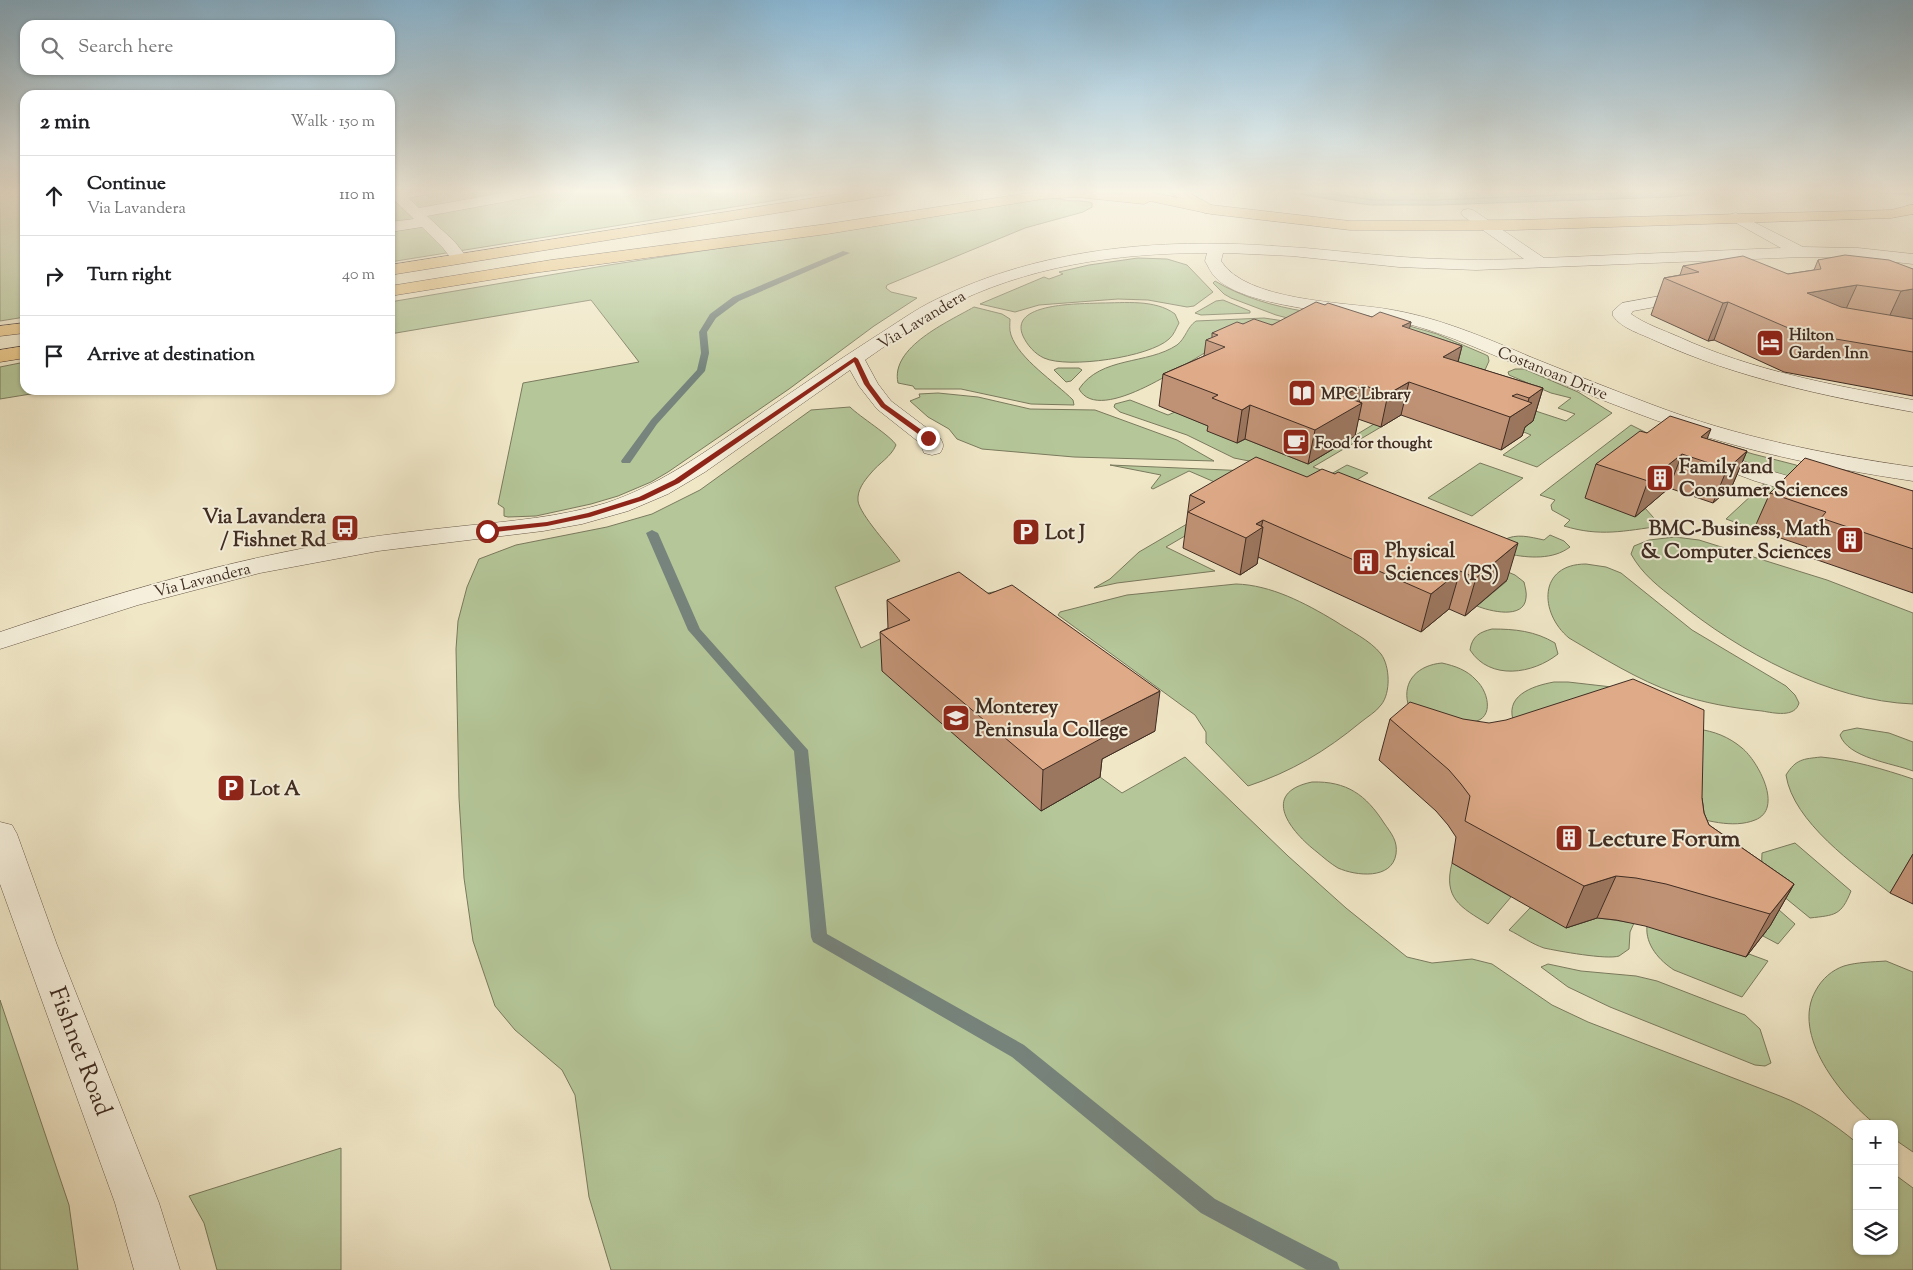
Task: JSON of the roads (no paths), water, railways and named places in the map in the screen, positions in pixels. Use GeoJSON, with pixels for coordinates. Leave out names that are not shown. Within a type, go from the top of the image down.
{"type":"FeatureCollection","features":[{"type":"Feature","properties":{"kind":"main road"},"geometry":{"type":"LineString","coordinates":[[395,269],[521,249]]}},
{"type":"Feature","properties":{"kind":"main road"},"geometry":{"type":"LineString","coordinates":[[395,290],[643,249]]}},
{"type":"Feature","properties":{"kind":"main road"},"geometry":{"type":"LineString","coordinates":[[533,268],[676,249]]}},
{"type":"Feature","properties":{"kind":"main road"},"geometry":{"type":"LineString","coordinates":[[0,331],[20,329]]}},
{"type":"Feature","properties":{"kind":"main road"},"geometry":{"type":"LineString","coordinates":[[0,356],[20,353]]}},
{"type":"Feature","properties":{"kind":"street"},"geometry":{"type":"LineString","coordinates":[[452,249],[460,259]]}},
{"type":"Feature","properties":{"kind":"street","name":"Via Lavandera"},"geometry":{"type":"LineString","coordinates":[[0,640],[126,598],[200,578],[283,559],[406,540],[547,524],[619,507],[676,481],[855,359],[938,305],[962,293],[1012,273],[1087,256],[1150,250],[1198,249]]}},
{"type":"Feature","properties":{"kind":"street","name":"Costanoan Drive"},"geometry":{"type":"LineString","coordinates":[[1216,249],[1214,264],[1219,271],[1238,284],[1258,292],[1294,302],[1400,317],[1440,328],[1506,361],[1589,386],[1686,425],[1737,440],[1802,456],[1913,474]]}},
{"type":"Feature","properties":{"kind":"street","name":"Via Lavandera"},"geometry":{"type":"LineString","coordinates":[[1230,249],[1269,250],[1414,263],[1485,264],[1802,252],[1858,253],[1913,259]]}},
{"type":"Feature","properties":{"kind":"street"},"geometry":{"type":"LineString","coordinates":[[1485,264],[1496,256],[1495,249]]}},
{"type":"Feature","properties":{"kind":"street"},"geometry":{"type":"LineString","coordinates":[[1520,249],[1539,262]]}},
{"type":"Feature","properties":{"kind":"street"},"geometry":{"type":"LineString","coordinates":[[1797,249],[1802,252]]}},
{"type":"Feature","properties":{"kind":"street"},"geometry":{"type":"LineString","coordinates":[[1644,259],[1681,272]]}},
{"type":"Feature","properties":{"kind":"street"},"geometry":{"type":"LineString","coordinates":[[1711,292],[1640,304],[1622,311],[1622,316],[1680,346],[1762,375],[1913,406]]}},
{"type":"Feature","properties":{"kind":"street"},"geometry":{"type":"LineString","coordinates":[[855,359],[867,384],[883,406],[928,438],[932,442],[932,448]]}},
{"type":"Feature","properties":{"kind":"street"},"geometry":{"type":"LineString","coordinates":[[1589,386],[1622,412],[1698,452],[1763,476],[1836,490],[1802,456]]}},
{"type":"Feature","properties":{"kind":"street","name":"Fishnet Road"},"geometry":{"type":"LineString","coordinates":[[0,834],[39,945],[137,1203],[157,1270]]}},
{"type":"Feature","properties":{"kind":"waterway"},"geometry":{"type":"LineString","coordinates":[[626,461],[654,422],[701,371],[705,353],[703,332],[713,316],[736,299],[846,253]]}},
{"type":"Feature","properties":{"kind":"waterway"},"geometry":{"type":"LineString","coordinates":[[652,533],[694,630],[801,750],[819,937],[1018,1051],[1208,1206],[1329,1270]]}},
{"type":"Feature","properties":{"kind":"place","name":"Hilton Garden Inn"},"geometry":{"type":"Point","coordinates":[1770,343]}},
{"type":"Feature","properties":{"kind":"place","name":"MPC Library"},"geometry":{"type":"Point","coordinates":[1302,393]}},
{"type":"Feature","properties":{"kind":"place","name":"Food for thought"},"geometry":{"type":"Point","coordinates":[1296,442]}},
{"type":"Feature","properties":{"kind":"place","name":"Family and Consumer Sciences"},"geometry":{"type":"Point","coordinates":[1660,478]}},
{"type":"Feature","properties":{"kind":"place","name":"Via Lavandera / Fishnet Rd"},"geometry":{"type":"Point","coordinates":[345,528]}},
{"type":"Feature","properties":{"kind":"place","name":"Lot J"},"geometry":{"type":"Point","coordinates":[1026,532]}},
{"type":"Feature","properties":{"kind":"place","name":"BMC-Business, Math & Computer Sciences"},"geometry":{"type":"Point","coordinates":[1850,540]}},
{"type":"Feature","properties":{"kind":"place","name":"Physical Sciences (PS)"},"geometry":{"type":"Point","coordinates":[1366,562]}},
{"type":"Feature","properties":{"kind":"place","name":"Monterey Peninsula College"},"geometry":{"type":"Point","coordinates":[956,718]}},
{"type":"Feature","properties":{"kind":"place","name":"Lot A"},"geometry":{"type":"Point","coordinates":[231,788]}},
{"type":"Feature","properties":{"kind":"place","name":"Lecture Forum"},"geometry":{"type":"Point","coordinates":[1569,838]}}]}
